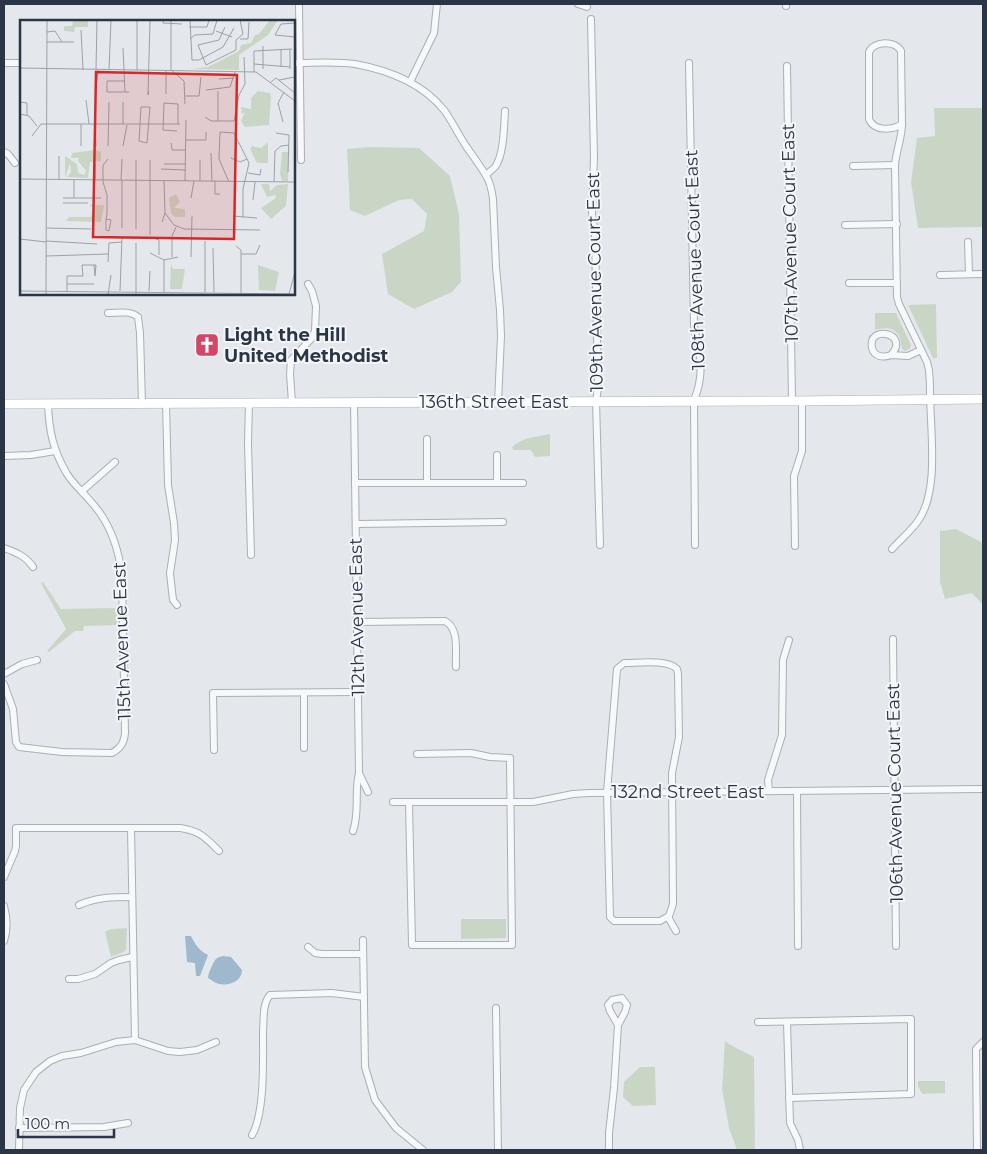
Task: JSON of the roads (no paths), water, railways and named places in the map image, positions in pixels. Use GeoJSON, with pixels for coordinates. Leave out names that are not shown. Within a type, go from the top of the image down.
{"type":"FeatureCollection","features":[{"type":"Feature","properties":{"kind":"street"},"geometry":{"type":"LineString","coordinates":[[300,4],[297,63],[301,160]]}},
{"type":"Feature","properties":{"kind":"street"},"geometry":{"type":"LineString","coordinates":[[410,82],[434,33],[437,4]]}},
{"type":"Feature","properties":{"kind":"street"},"geometry":{"type":"LineString","coordinates":[[578,4],[587,7]]}},
{"type":"Feature","properties":{"kind":"street","name":"109th Avenue Court East"},"geometry":{"type":"LineString","coordinates":[[591,19],[594,157],[592,214],[595,235],[598,378],[596,401],[600,545]]}},
{"type":"Feature","properties":{"kind":"street"},"geometry":{"type":"LineString","coordinates":[[892,549],[918,521],[928,502],[932,480],[930,399],[927,362],[899,304],[897,283],[895,159],[902,134],[902,124],[901,51],[894,44],[876,45],[871,47],[869,52],[869,119],[874,126],[882,128],[894,128],[902,124]]}},
{"type":"Feature","properties":{"kind":"street"},"geometry":{"type":"LineString","coordinates":[[4,63],[20,63]]}},
{"type":"Feature","properties":{"kind":"street"},"geometry":{"type":"LineString","coordinates":[[297,63],[354,64],[385,72],[410,82],[423,90],[445,111],[486,175],[494,199],[496,267],[500,310],[501,336],[498,402]]}},
{"type":"Feature","properties":{"kind":"street","name":"108th Avenue Court East"},"geometry":{"type":"LineString","coordinates":[[689,63],[694,325],[701,369],[698,392],[694,400],[695,546]]}},
{"type":"Feature","properties":{"kind":"street","name":"107th Avenue Court East"},"geometry":{"type":"LineString","coordinates":[[787,66],[797,401],[802,450],[794,476],[794,546]]}},
{"type":"Feature","properties":{"kind":"street"},"geometry":{"type":"LineString","coordinates":[[486,175],[495,166],[499,157],[503,140],[505,111]]}},
{"type":"Feature","properties":{"kind":"street"},"geometry":{"type":"LineString","coordinates":[[4,152],[15,163]]}},
{"type":"Feature","properties":{"kind":"street"},"geometry":{"type":"LineString","coordinates":[[853,166],[895,165]]}},
{"type":"Feature","properties":{"kind":"street"},"geometry":{"type":"LineString","coordinates":[[845,225],[897,224]]}},
{"type":"Feature","properties":{"kind":"street"},"geometry":{"type":"LineString","coordinates":[[968,242],[969,274]]}},
{"type":"Feature","properties":{"kind":"street"},"geometry":{"type":"LineString","coordinates":[[940,274],[983,274]]}},
{"type":"Feature","properties":{"kind":"street"},"geometry":{"type":"LineString","coordinates":[[848,283],[897,283]]}},
{"type":"Feature","properties":{"kind":"street"},"geometry":{"type":"LineString","coordinates":[[292,403],[291,360],[312,338],[315,331],[316,306],[308,284]]}},
{"type":"Feature","properties":{"kind":"street"},"geometry":{"type":"LineString","coordinates":[[108,314],[131,313],[138,317],[142,403]]}},
{"type":"Feature","properties":{"kind":"street"},"geometry":{"type":"LineString","coordinates":[[892,355],[908,356],[921,350]]}},
{"type":"Feature","properties":{"kind":"street","name":"136th Street East"},"geometry":{"type":"LineString","coordinates":[[4,404],[797,401],[983,398]]}},
{"type":"Feature","properties":{"kind":"street","name":"112th Avenue East"},"geometry":{"type":"LineString","coordinates":[[353,831],[356,818],[359,772],[354,402]]}},
{"type":"Feature","properties":{"kind":"street"},"geometry":{"type":"LineString","coordinates":[[166,403],[168,485],[173,511],[175,540],[170,573],[171,595],[177,605]]}},
{"type":"Feature","properties":{"kind":"street"},"geometry":{"type":"LineString","coordinates":[[248,403],[251,555]]}},
{"type":"Feature","properties":{"kind":"street","name":"115th Avenue East"},"geometry":{"type":"LineString","coordinates":[[4,684],[12,709],[16,742],[22,748],[62,752],[112,753],[120,748],[125,733],[122,577],[120,562],[108,526],[93,504],[67,474],[55,450],[48,423],[48,404]]}},
{"type":"Feature","properties":{"kind":"street"},"geometry":{"type":"LineString","coordinates":[[427,439],[427,483]]}},
{"type":"Feature","properties":{"kind":"street"},"geometry":{"type":"LineString","coordinates":[[4,456],[32,455],[55,450]]}},
{"type":"Feature","properties":{"kind":"street"},"geometry":{"type":"LineString","coordinates":[[497,455],[498,483]]}},
{"type":"Feature","properties":{"kind":"street"},"geometry":{"type":"LineString","coordinates":[[82,491],[115,462]]}},
{"type":"Feature","properties":{"kind":"street"},"geometry":{"type":"LineString","coordinates":[[355,483],[523,482]]}},
{"type":"Feature","properties":{"kind":"street"},"geometry":{"type":"LineString","coordinates":[[356,524],[503,522]]}},
{"type":"Feature","properties":{"kind":"street"},"geometry":{"type":"LineString","coordinates":[[4,548],[17,552],[26,558],[33,567]]}},
{"type":"Feature","properties":{"kind":"street"},"geometry":{"type":"LineString","coordinates":[[357,622],[445,621],[452,626],[455,635],[456,667]]}},
{"type":"Feature","properties":{"kind":"street","name":"106th Avenue Court East"},"geometry":{"type":"LineString","coordinates":[[893,639],[896,946]]}},
{"type":"Feature","properties":{"kind":"street"},"geometry":{"type":"LineString","coordinates":[[769,791],[768,780],[782,735],[783,660],[789,640]]}},
{"type":"Feature","properties":{"kind":"street"},"geometry":{"type":"LineString","coordinates":[[4,674],[22,664],[37,660]]}},
{"type":"Feature","properties":{"kind":"street"},"geometry":{"type":"LineString","coordinates":[[624,663],[664,663],[674,666],[678,674],[679,737],[672,765],[673,904],[668,917],[660,921],[622,921],[611,919],[610,917],[608,792],[617,669],[624,663]]}},
{"type":"Feature","properties":{"kind":"street"},"geometry":{"type":"LineString","coordinates":[[214,750],[213,693],[358,692]]}},
{"type":"Feature","properties":{"kind":"street"},"geometry":{"type":"LineString","coordinates":[[304,693],[304,748]]}},
{"type":"Feature","properties":{"kind":"street"},"geometry":{"type":"LineString","coordinates":[[410,802],[412,945],[512,945],[510,758],[490,758],[471,753],[416,754]]}},
{"type":"Feature","properties":{"kind":"street"},"geometry":{"type":"LineString","coordinates":[[359,772],[368,792]]}},
{"type":"Feature","properties":{"kind":"street","name":"132nd Street East"},"geometry":{"type":"LineString","coordinates":[[393,802],[533,802],[573,794],[608,792],[983,790]]}},
{"type":"Feature","properties":{"kind":"street"},"geometry":{"type":"LineString","coordinates":[[797,791],[798,946]]}},
{"type":"Feature","properties":{"kind":"street"},"geometry":{"type":"LineString","coordinates":[[4,877],[16,846],[16,828],[187,829],[204,836],[219,851]]}},
{"type":"Feature","properties":{"kind":"street"},"geometry":{"type":"LineString","coordinates":[[131,828],[135,1040]]}},
{"type":"Feature","properties":{"kind":"street"},"geometry":{"type":"LineString","coordinates":[[79,905],[98,898],[132,897]]}},
{"type":"Feature","properties":{"kind":"street"},"geometry":{"type":"LineString","coordinates":[[4,906],[6,931],[4,941]]}},
{"type":"Feature","properties":{"kind":"street"},"geometry":{"type":"LineString","coordinates":[[668,917],[676,931]]}},
{"type":"Feature","properties":{"kind":"street"},"geometry":{"type":"LineString","coordinates":[[363,940],[365,1067],[375,1100],[396,1128],[423,1150]]}},
{"type":"Feature","properties":{"kind":"street"},"geometry":{"type":"LineString","coordinates":[[308,947],[315,953],[322,954],[363,954]]}},
{"type":"Feature","properties":{"kind":"street"},"geometry":{"type":"LineString","coordinates":[[69,980],[95,974],[111,963],[132,957]]}},
{"type":"Feature","properties":{"kind":"street"},"geometry":{"type":"LineString","coordinates":[[252,1135],[257,1123],[260,1106],[264,1019],[268,997],[270,995],[332,993],[364,997]]}},
{"type":"Feature","properties":{"kind":"street"},"geometry":{"type":"LineString","coordinates":[[496,1008],[498,1150]]}},
{"type":"Feature","properties":{"kind":"street"},"geometry":{"type":"LineString","coordinates":[[758,1022],[910,1019],[911,1094],[788,1098]]}},
{"type":"Feature","properties":{"kind":"street"},"geometry":{"type":"LineString","coordinates":[[787,1022],[790,1123],[798,1140],[800,1150]]}},
{"type":"Feature","properties":{"kind":"street"},"geometry":{"type":"LineString","coordinates":[[609,1150],[609,1125],[614,1088],[618,1025]]}},
{"type":"Feature","properties":{"kind":"street"},"geometry":{"type":"LineString","coordinates":[[18,1150],[20,1108],[24,1090],[36,1072],[50,1061],[108,1044],[135,1040],[168,1051],[180,1052],[197,1050],[216,1042]]}},
{"type":"Feature","properties":{"kind":"street"},"geometry":{"type":"LineString","coordinates":[[977,1150],[976,1049],[983,1042]]}},
{"type":"Feature","properties":{"kind":"street"},"geometry":{"type":"LineString","coordinates":[[19,1128],[104,1127],[128,1123]]}},
{"type":"Feature","properties":{"kind":"water"},"geometry":{"type":"Polygon","coordinates":[[[185,936],[191,936],[198,947],[208,955],[200,976],[196,976],[195,963],[187,962],[185,936]]]}},
{"type":"Feature","properties":{"kind":"water"},"geometry":{"type":"Polygon","coordinates":[[[223,956],[231,957],[242,970],[240,977],[235,982],[219,984],[208,978],[215,961],[223,956]]]}},
{"type":"Feature","properties":{"kind":"place","name":"Light the Hill United Methodist"},"geometry":{"type":"Point","coordinates":[207,345]}}]}
